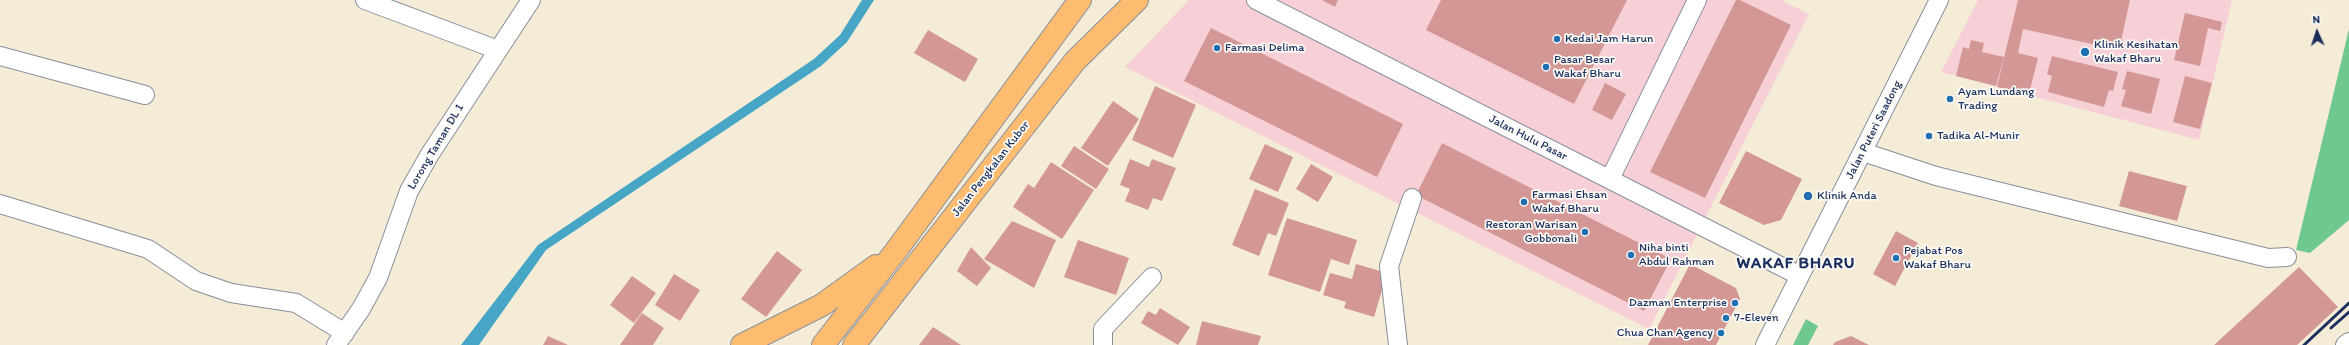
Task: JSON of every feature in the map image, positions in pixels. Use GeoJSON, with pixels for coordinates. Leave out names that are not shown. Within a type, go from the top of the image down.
{"type":"FeatureCollection","features":[{"type":"Feature","properties":{"kind":"main road"},"geometry":{"type":"LineString","coordinates":[[823,345],[895,252],[1080,0]]}},
{"type":"Feature","properties":{"kind":"main road","name":"Jalan Pengkalan Kubor"},"geometry":{"type":"LineString","coordinates":[[854,345],[1076,62],[1137,0]]}},
{"type":"Feature","properties":{"kind":"main road"},"geometry":{"type":"LineString","coordinates":[[742,345],[822,304],[895,252]]}},
{"type":"Feature","properties":{"kind":"street"},"geometry":{"type":"LineString","coordinates":[[366,0],[498,50]]}},
{"type":"Feature","properties":{"kind":"street","name":"Lorong Taman DL 1"},"geometry":{"type":"LineString","coordinates":[[340,339],[378,278],[409,191],[430,154],[531,0]]}},
{"type":"Feature","properties":{"kind":"street"},"geometry":{"type":"LineString","coordinates":[[1610,179],[1697,0]]}},
{"type":"Feature","properties":{"kind":"street","name":"Jalan Puteri Saadong"},"geometry":{"type":"LineString","coordinates":[[1765,345],[1939,0]]}},
{"type":"Feature","properties":{"kind":"street","name":"Jalan Hulu Pasar"},"geometry":{"type":"LineString","coordinates":[[1262,1],[1800,276]]}},
{"type":"Feature","properties":{"kind":"street"},"geometry":{"type":"LineString","coordinates":[[0,56],[145,95]]}},
{"type":"Feature","properties":{"kind":"street"},"geometry":{"type":"LineString","coordinates":[[1863,152],[1936,176],[2268,258],[2287,257]]}},
{"type":"Feature","properties":{"kind":"street"},"geometry":{"type":"LineString","coordinates":[[1398,345],[1389,266],[1412,198]]}},
{"type":"Feature","properties":{"kind":"street"},"geometry":{"type":"LineString","coordinates":[[0,204],[148,248],[196,281],[224,291],[296,303],[340,339]]}},
{"type":"Feature","properties":{"kind":"street"},"geometry":{"type":"LineString","coordinates":[[1103,345],[1103,329],[1152,277]]}},
{"type":"Feature","properties":{"kind":"street"},"geometry":{"type":"LineString","coordinates":[[2345,345],[2349,342]]}},
{"type":"Feature","properties":{"kind":"shaded area","name":"Pasar Besar Wakaf Bharu"},"geometry":{"type":"Polygon","coordinates":[[[1189,0],[1781,0],[1809,14],[1649,329],[1125,67],[1189,0]]]}},
{"type":"Feature","properties":{"kind":"shaded area","name":"Klinik Kesihatan Wakaf Bharu"},"geometry":{"type":"Polygon","coordinates":[[[1978,0],[2232,0],[2199,140],[1941,72],[1978,0]]]}},
{"type":"Feature","properties":{"kind":"green space"},"geometry":{"type":"Polygon","coordinates":[[[2349,29],[2349,220],[2310,253],[2296,250],[2349,29]]]}},
{"type":"Feature","properties":{"kind":"green space"},"geometry":{"type":"Polygon","coordinates":[[[1806,319],[1818,326],[1808,345],[1793,345],[1806,319]]]}},
{"type":"Feature","properties":{"kind":"water"},"geometry":{"type":"Polygon","coordinates":[[[862,0],[874,0],[847,42],[821,66],[546,250],[479,345],[461,345],[538,245],[814,59],[840,35],[862,0]]]}},
{"type":"Feature","properties":{"kind":"building"},"geometry":{"type":"Polygon","coordinates":[[[1322,0],[1338,0],[1335,7],[1322,0]]]}},
{"type":"Feature","properties":{"kind":"building","name":"Pasar Besar Wakaf Bharu"},"geometry":{"type":"Polygon","coordinates":[[[1441,0],[1627,0],[1574,104],[1426,30],[1441,0]]]}},
{"type":"Feature","properties":{"kind":"building"},"geometry":{"type":"Polygon","coordinates":[[[1736,0],[1740,0],[1791,25],[1705,198],[1650,172],[1736,0]]]}},
{"type":"Feature","properties":{"kind":"building"},"geometry":{"type":"Polygon","coordinates":[[[2018,0],[2130,0],[2119,50],[2023,29],[2018,53],[2038,58],[2029,94],[1997,87],[2018,0]]]}},
{"type":"Feature","properties":{"kind":"building"},"geometry":{"type":"Polygon","coordinates":[[[2185,13],[2222,22],[2220,31],[2208,28],[2200,66],[2174,60],[2185,13]]]}},
{"type":"Feature","properties":{"kind":"building"},"geometry":{"type":"Polygon","coordinates":[[[1211,28],[1403,124],[1377,177],[1184,81],[1211,28]]]}},
{"type":"Feature","properties":{"kind":"building"},"geometry":{"type":"Polygon","coordinates":[[[928,30],[978,59],[965,82],[914,53],[928,30]]]}},
{"type":"Feature","properties":{"kind":"building"},"geometry":{"type":"Polygon","coordinates":[[[1971,40],[1984,43],[1982,52],[2004,57],[1996,86],[1956,76],[1963,47],[1969,49],[1971,40]]]}},
{"type":"Feature","properties":{"kind":"building"},"geometry":{"type":"Polygon","coordinates":[[[2052,56],[2118,72],[2113,91],[2109,90],[2104,107],[2048,92],[2052,76],[2047,74],[2052,56]]]}},
{"type":"Feature","properties":{"kind":"building"},"geometry":{"type":"Polygon","coordinates":[[[2127,71],[2160,79],[2151,114],[2121,106],[2126,90],[2122,89],[2127,71]]]}},
{"type":"Feature","properties":{"kind":"building"},"geometry":{"type":"Polygon","coordinates":[[[2185,76],[2212,83],[2200,129],[2173,122],[2185,76]]]}},
{"type":"Feature","properties":{"kind":"building"},"geometry":{"type":"Polygon","coordinates":[[[1605,83],[1626,94],[1612,120],[1592,110],[1605,83]]]}},
{"type":"Feature","properties":{"kind":"building"},"geometry":{"type":"Polygon","coordinates":[[[1155,86],[1196,105],[1173,158],[1132,140],[1155,86]]]}},
{"type":"Feature","properties":{"kind":"building"},"geometry":{"type":"Polygon","coordinates":[[[1113,101],[1139,119],[1108,166],[1081,148],[1113,101]]]}},
{"type":"Feature","properties":{"kind":"building"},"geometry":{"type":"Polygon","coordinates":[[[1442,143],[1671,259],[1644,311],[1416,195],[1442,143]]]}},
{"type":"Feature","properties":{"kind":"building"},"geometry":{"type":"Polygon","coordinates":[[[1265,144],[1293,157],[1278,192],[1249,179],[1265,144]]]}},
{"type":"Feature","properties":{"kind":"building"},"geometry":{"type":"Polygon","coordinates":[[[1074,146],[1109,169],[1096,189],[1061,166],[1074,146]]]}},
{"type":"Feature","properties":{"kind":"building"},"geometry":{"type":"Polygon","coordinates":[[[1746,151],[1802,179],[1781,220],[1764,225],[1719,203],[1746,151]]]}},
{"type":"Feature","properties":{"kind":"building"},"geometry":{"type":"Polygon","coordinates":[[[1130,159],[1149,167],[1152,159],[1176,168],[1162,201],[1153,198],[1148,210],[1125,201],[1130,189],[1120,185],[1130,159]]]}},
{"type":"Feature","properties":{"kind":"building"},"geometry":{"type":"Polygon","coordinates":[[[1051,162],[1094,190],[1062,239],[1013,207],[1028,184],[1034,188],[1051,162]]]}},
{"type":"Feature","properties":{"kind":"building"},"geometry":{"type":"Polygon","coordinates":[[[1311,164],[1333,177],[1318,202],[1296,189],[1311,164]]]}},
{"type":"Feature","properties":{"kind":"building"},"geometry":{"type":"Polygon","coordinates":[[[2129,171],[2187,186],[2177,221],[2119,206],[2129,171]]]}},
{"type":"Feature","properties":{"kind":"building"},"geometry":{"type":"Polygon","coordinates":[[[1255,189],[1289,203],[1276,236],[1268,233],[1259,256],[1232,245],[1255,189]]]}},
{"type":"Feature","properties":{"kind":"building"},"geometry":{"type":"Polygon","coordinates":[[[1287,218],[1357,240],[1349,265],[1331,259],[1320,292],[1268,275],[1287,218]]]}},
{"type":"Feature","properties":{"kind":"building"},"geometry":{"type":"Polygon","coordinates":[[[1012,221],[1056,240],[1034,288],[984,259],[1012,221]]]}},
{"type":"Feature","properties":{"kind":"building","name":"Pejabat Pos Wakaf Bharu"},"geometry":{"type":"Polygon","coordinates":[[[1896,231],[1918,243],[1895,286],[1873,274],[1896,231]]]}},
{"type":"Feature","properties":{"kind":"building"},"geometry":{"type":"Polygon","coordinates":[[[1078,240],[1129,258],[1116,295],[1064,277],[1078,240]]]}},
{"type":"Feature","properties":{"kind":"building"},"geometry":{"type":"Polygon","coordinates":[[[971,247],[991,268],[977,286],[957,271],[971,247]]]}},
{"type":"Feature","properties":{"kind":"building"},"geometry":{"type":"Polygon","coordinates":[[[777,251],[802,270],[766,317],[741,299],[777,251]]]}},
{"type":"Feature","properties":{"kind":"building"},"geometry":{"type":"Polygon","coordinates":[[[1356,264],[1387,273],[1374,317],[1344,308],[1346,302],[1323,295],[1330,273],[1352,279],[1356,264]]]}},
{"type":"Feature","properties":{"kind":"building"},"geometry":{"type":"Polygon","coordinates":[[[1690,264],[1736,288],[1740,299],[1716,345],[1648,345],[1690,264]]]}},
{"type":"Feature","properties":{"kind":"building"},"geometry":{"type":"Polygon","coordinates":[[[2299,267],[2338,307],[2297,345],[2214,345],[2299,267]]]}},
{"type":"Feature","properties":{"kind":"building"},"geometry":{"type":"Polygon","coordinates":[[[674,274],[700,290],[680,321],[655,305],[674,274]]]}},
{"type":"Feature","properties":{"kind":"building"},"geometry":{"type":"Polygon","coordinates":[[[632,276],[656,293],[634,323],[610,305],[632,276]]]}},
{"type":"Feature","properties":{"kind":"building"},"geometry":{"type":"Polygon","coordinates":[[[1160,308],[1190,327],[1178,345],[1141,323],[1148,311],[1156,315],[1160,308]]]}},
{"type":"Feature","properties":{"kind":"building"},"geometry":{"type":"Polygon","coordinates":[[[642,313],[664,328],[653,345],[620,345],[642,313]]]}},
{"type":"Feature","properties":{"kind":"building"},"geometry":{"type":"Polygon","coordinates":[[[1202,321],[1261,336],[1258,345],[1196,345],[1202,321]]]}},
{"type":"Feature","properties":{"kind":"building"},"geometry":{"type":"Polygon","coordinates":[[[933,327],[961,345],[919,345],[933,327]]]}},
{"type":"Feature","properties":{"kind":"building"},"geometry":{"type":"Polygon","coordinates":[[[548,336],[568,345],[543,345],[548,336]]]}},
{"type":"Feature","properties":{"kind":"building"},"geometry":{"type":"Polygon","coordinates":[[[1851,336],[1869,345],[1833,345],[1835,342],[1851,336]]]}},
{"type":"Feature","properties":{"kind":"railway"},"geometry":{"type":"LineString","coordinates":[[2304,345],[2349,303]]}},
{"type":"Feature","properties":{"kind":"railway"},"geometry":{"type":"LineString","coordinates":[[2331,328],[2349,312]]}},
{"type":"Feature","properties":{"kind":"place","name":"Kedai Jam Harun"},"geometry":{"type":"Point","coordinates":[1557,39]}},
{"type":"Feature","properties":{"kind":"place","name":"Farmasi Delima"},"geometry":{"type":"Point","coordinates":[1217,48]}},
{"type":"Feature","properties":{"kind":"place","name":"Klinik Kesihatan Wakaf Bharu"},"geometry":{"type":"Point","coordinates":[2085,52]}},
{"type":"Feature","properties":{"kind":"place","name":"Pasar Besar Wakaf Bharu"},"geometry":{"type":"Point","coordinates":[1546,67]}},
{"type":"Feature","properties":{"kind":"place","name":"Ayam Lundang Trading"},"geometry":{"type":"Point","coordinates":[1950,99]}},
{"type":"Feature","properties":{"kind":"place","name":"Tadika Al-Munir"},"geometry":{"type":"Point","coordinates":[1929,136]}},
{"type":"Feature","properties":{"kind":"place","name":"Klinik Anda"},"geometry":{"type":"Point","coordinates":[1808,196]}},
{"type":"Feature","properties":{"kind":"place","name":"Farmasi Ehsan Wakaf Bharu"},"geometry":{"type":"Point","coordinates":[1524,202]}},
{"type":"Feature","properties":{"kind":"place","name":"Restoran Warisan Gobbonali"},"geometry":{"type":"Point","coordinates":[1585,232]}},
{"type":"Feature","properties":{"kind":"place","name":"Niha binti Abdul Rahman"},"geometry":{"type":"Point","coordinates":[1631,255]}},
{"type":"Feature","properties":{"kind":"place","name":"Pejabat Pos Wakaf Bharu"},"geometry":{"type":"Point","coordinates":[1896,258]}},
{"type":"Feature","properties":{"kind":"place","name":"Dazman Enterprise"},"geometry":{"type":"Point","coordinates":[1735,303]}},
{"type":"Feature","properties":{"kind":"place","name":"7-Eleven"},"geometry":{"type":"Point","coordinates":[1726,318]}},
{"type":"Feature","properties":{"kind":"place","name":"Chua Chan Agency"},"geometry":{"type":"Point","coordinates":[1721,333]}},
{"type":"Feature","properties":{"kind":"district","name":"WAKAF BHARU"},"geometry":{"type":"Point","coordinates":[1796,264]}}]}
